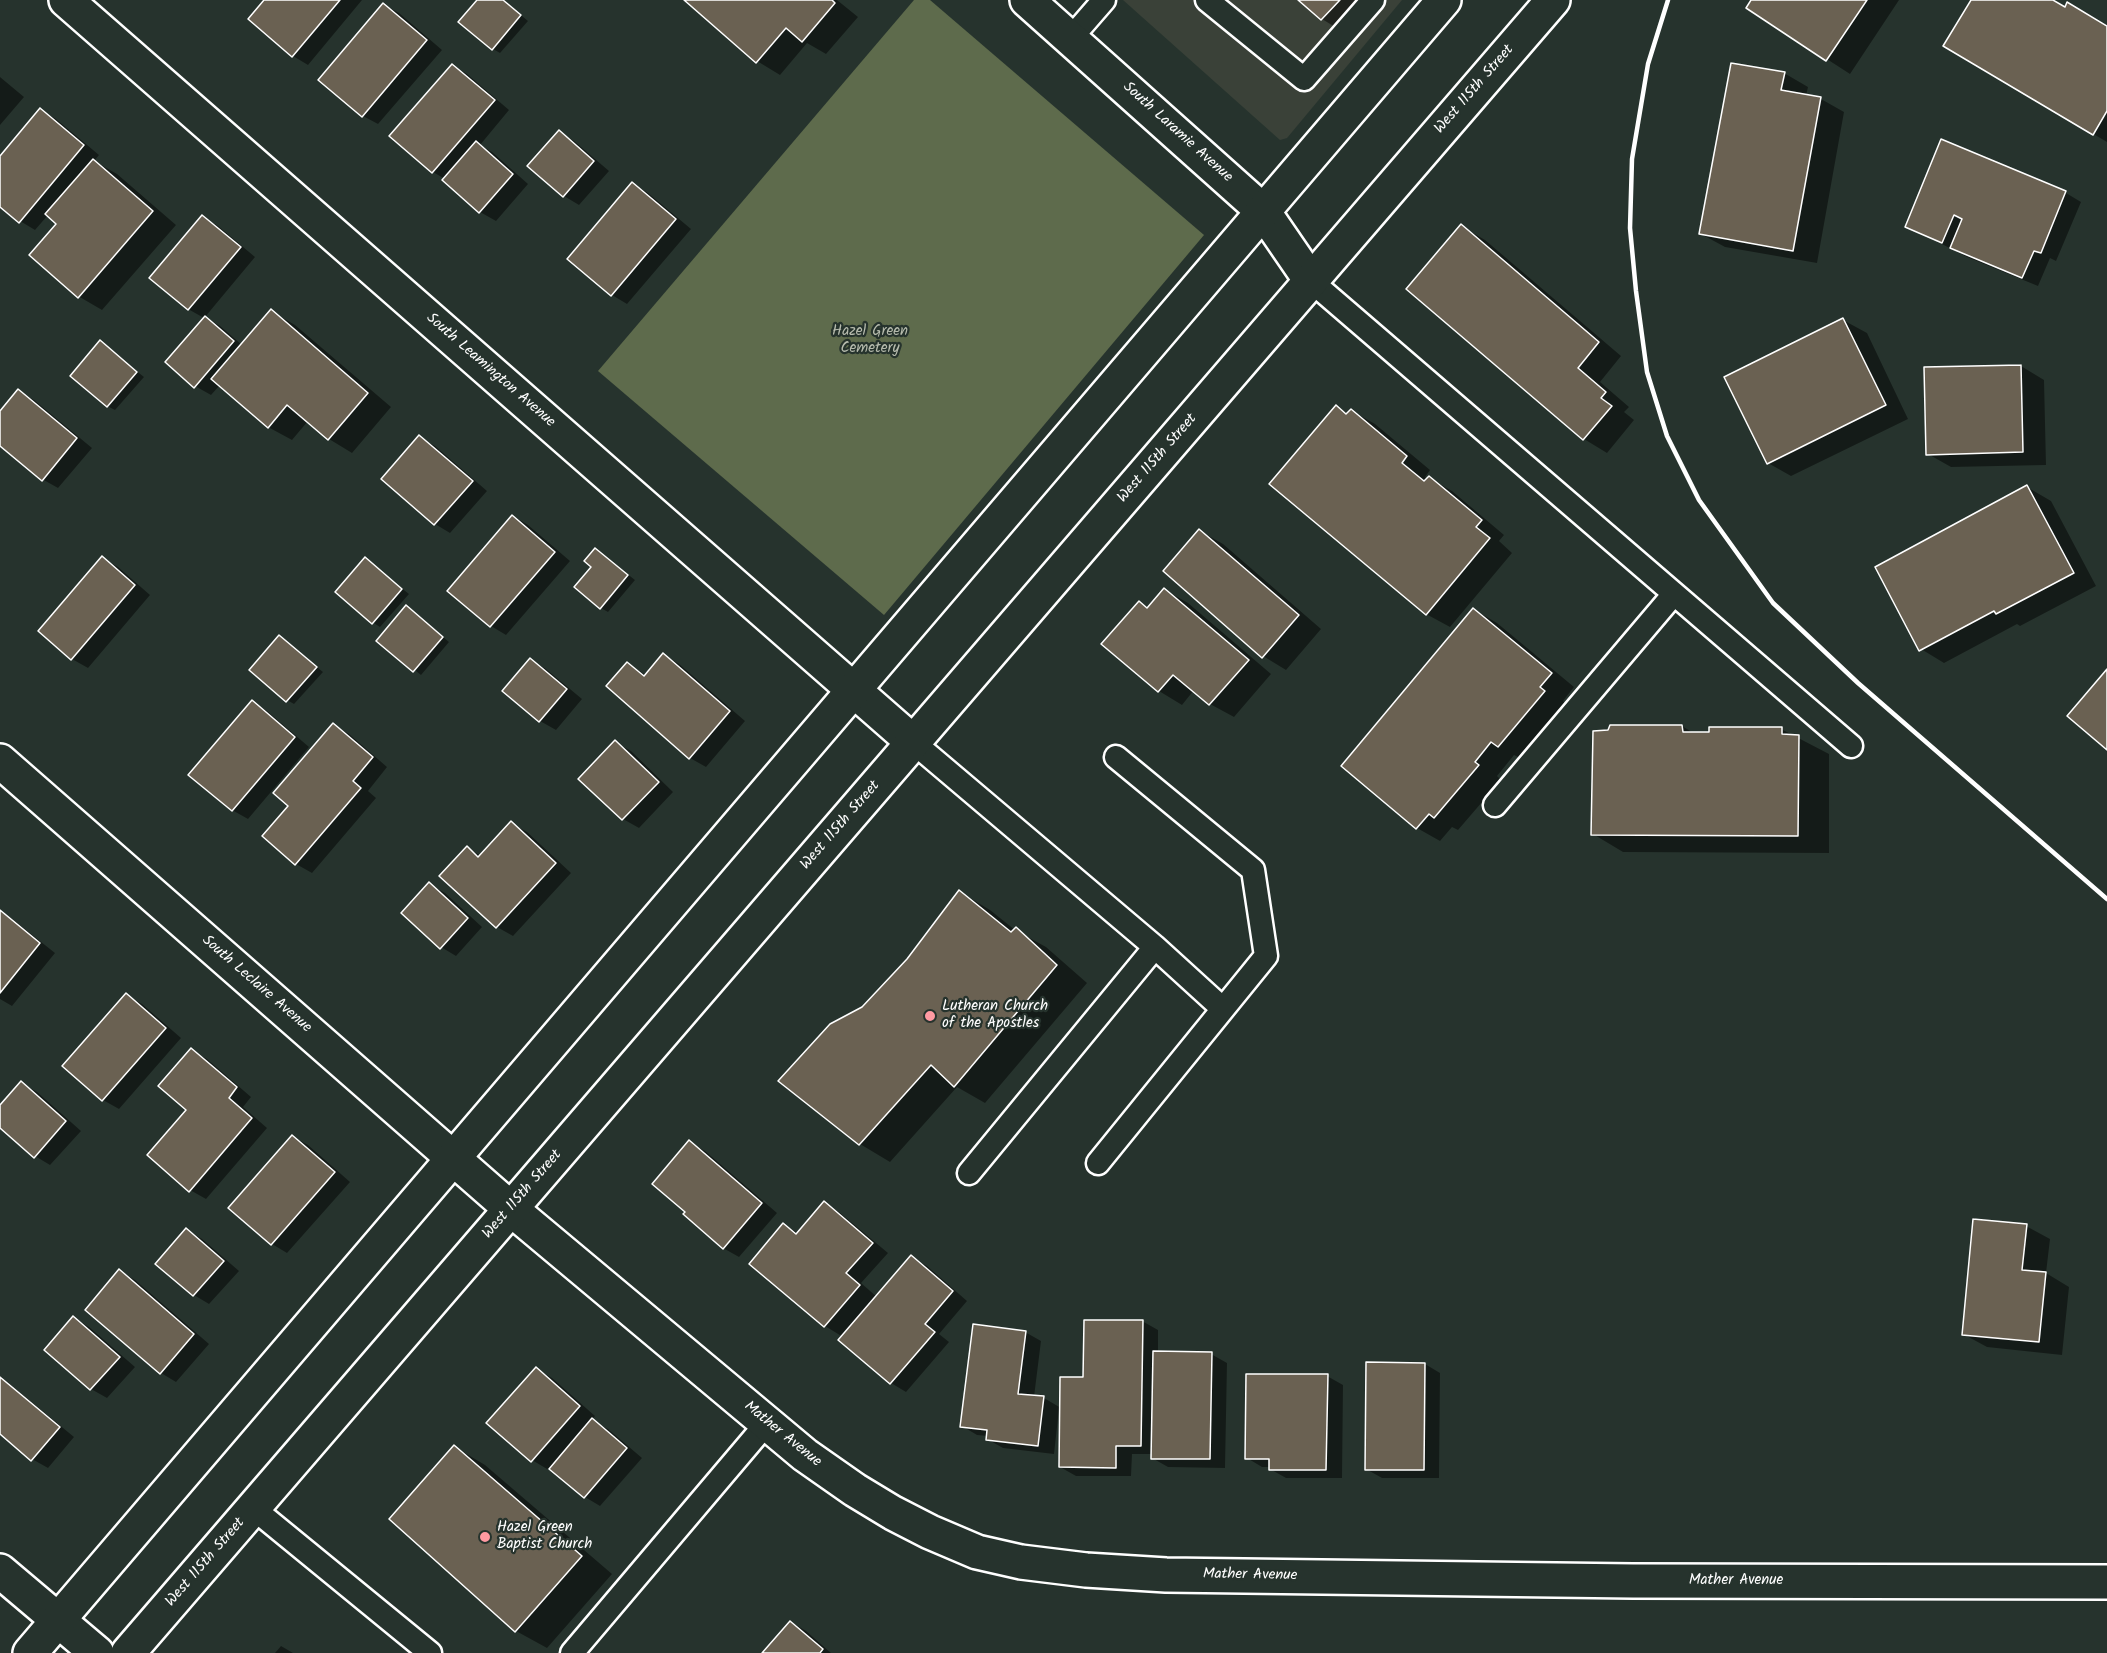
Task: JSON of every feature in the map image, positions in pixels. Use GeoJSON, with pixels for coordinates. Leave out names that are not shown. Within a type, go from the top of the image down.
{"type":"FeatureCollection","features":[{"type":"Feature","properties":{"kind":"street","name":"South Leamington Avenue"},"geometry":{"type":"LineString","coordinates":[[66,0],[913,742]]}},
{"type":"Feature","properties":{"kind":"street","name":"South Laramie Avenue"},"geometry":{"type":"LineString","coordinates":[[1027,0],[1263,211],[1311,281]]}},
{"type":"Feature","properties":{"kind":"street"},"geometry":{"type":"LineString","coordinates":[[30,1653],[1444,0]]}},
{"type":"Feature","properties":{"kind":"street","name":"West 115th Street"},"geometry":{"type":"LineString","coordinates":[[128,1653],[1554,0]]}},
{"type":"Feature","properties":{"kind":"street","name":"South Leclaire Avenue"},"geometry":{"type":"LineString","coordinates":[[0,761],[511,1209]]}},
{"type":"Feature","properties":{"kind":"street","name":"Mather Avenue"},"geometry":{"type":"LineString","coordinates":[[511,1209],[805,1455],[855,1490],[930,1532],[977,1552],[1021,1562],[1086,1570],[1166,1575],[1633,1581],[2107,1582]]}},
{"type":"Feature","properties":{"kind":"street"},"geometry":{"type":"LineString","coordinates":[[0,1571],[97,1653]]}},
{"type":"Feature","properties":{"kind":"lane"},"geometry":{"type":"LineString","coordinates":[[1071,38],[1104,0]]}},
{"type":"Feature","properties":{"kind":"lane"},"geometry":{"type":"LineString","coordinates":[[1207,0],[1304,79],[1373,0]]}},
{"type":"Feature","properties":{"kind":"lane"},"geometry":{"type":"LineString","coordinates":[[1311,281],[1851,746]]}},
{"type":"Feature","properties":{"kind":"lane"},"geometry":{"type":"LineString","coordinates":[[1495,806],[1673,595]]}},
{"type":"Feature","properties":{"kind":"lane"},"geometry":{"type":"LineString","coordinates":[[913,742],[1155,947],[1223,1009]]}},
{"type":"Feature","properties":{"kind":"lane"},"geometry":{"type":"LineString","coordinates":[[1098,1163],[1266,956],[1253,870],[1116,757]]}},
{"type":"Feature","properties":{"kind":"lane"},"geometry":{"type":"LineString","coordinates":[[969,1173],[1155,947]]}},
{"type":"Feature","properties":{"kind":"lane"},"geometry":{"type":"LineString","coordinates":[[572,1653],[766,1424]]}},
{"type":"Feature","properties":{"kind":"lane"},"geometry":{"type":"LineString","coordinates":[[253,1508],[430,1653]]}},
{"type":"Feature","properties":{"kind":"shaded area"},"geometry":{"type":"Polygon","coordinates":[[[1123,0],[1402,0],[1287,138],[1280,140],[1123,0]]]}},
{"type":"Feature","properties":{"kind":"green space","name":"Hazel Green Cemetery"},"geometry":{"type":"Polygon","coordinates":[[[914,0],[930,0],[1204,235],[884,615],[598,371],[914,0]]]}},
{"type":"Feature","properties":{"kind":"building"},"geometry":{"type":"Polygon","coordinates":[[[264,0],[340,0],[292,57],[248,19],[264,0]]]}},
{"type":"Feature","properties":{"kind":"building"},"geometry":{"type":"Polygon","coordinates":[[[477,0],[503,0],[521,15],[492,50],[458,22],[477,0]]]}},
{"type":"Feature","properties":{"kind":"building"},"geometry":{"type":"Polygon","coordinates":[[[684,0],[832,0],[835,3],[802,42],[786,28],[756,63],[684,0]]]}},
{"type":"Feature","properties":{"kind":"building"},"geometry":{"type":"Polygon","coordinates":[[[1298,0],[1340,0],[1321,20],[1298,0]]]}},
{"type":"Feature","properties":{"kind":"building"},"geometry":{"type":"Polygon","coordinates":[[[1751,0],[1867,0],[1826,61],[1746,8],[1751,0]]]}},
{"type":"Feature","properties":{"kind":"building"},"geometry":{"type":"Polygon","coordinates":[[[1971,0],[2053,0],[2065,7],[2067,2],[2107,26],[2107,111],[2093,135],[1943,46],[1971,0]]]}},
{"type":"Feature","properties":{"kind":"building"},"geometry":{"type":"Polygon","coordinates":[[[383,3],[427,40],[362,117],[318,80],[383,3]]]}},
{"type":"Feature","properties":{"kind":"building"},"geometry":{"type":"Polygon","coordinates":[[[1731,63],[1785,72],[1781,90],[1821,97],[1793,251],[1699,234],[1731,63]]]}},
{"type":"Feature","properties":{"kind":"building"},"geometry":{"type":"Polygon","coordinates":[[[452,64],[495,100],[432,173],[389,136],[452,64]]]}},
{"type":"Feature","properties":{"kind":"building"},"geometry":{"type":"Polygon","coordinates":[[[40,108],[84,145],[19,223],[0,207],[0,156],[40,108]]]}},
{"type":"Feature","properties":{"kind":"building"},"geometry":{"type":"Polygon","coordinates":[[[559,130],[594,161],[563,197],[527,166],[559,130]]]}},
{"type":"Feature","properties":{"kind":"building"},"geometry":{"type":"Polygon","coordinates":[[[1941,139],[2066,191],[2041,253],[2034,251],[2022,278],[1950,248],[1962,219],[1954,215],[1942,243],[1905,227],[1941,139]]]}},
{"type":"Feature","properties":{"kind":"building"},"geometry":{"type":"Polygon","coordinates":[[[476,141],[513,174],[479,213],[442,180],[476,141]]]}},
{"type":"Feature","properties":{"kind":"building"},"geometry":{"type":"Polygon","coordinates":[[[93,159],[153,211],[78,298],[29,255],[56,224],[45,214],[93,159]]]}},
{"type":"Feature","properties":{"kind":"building"},"geometry":{"type":"Polygon","coordinates":[[[632,182],[676,219],[611,296],[567,259],[632,182]]]}},
{"type":"Feature","properties":{"kind":"building"},"geometry":{"type":"Polygon","coordinates":[[[202,215],[241,247],[188,310],[149,278],[202,215]]]}},
{"type":"Feature","properties":{"kind":"building"},"geometry":{"type":"Polygon","coordinates":[[[1461,224],[1599,342],[1578,368],[1606,392],[1601,398],[1612,406],[1583,440],[1406,289],[1461,224]]]}},
{"type":"Feature","properties":{"kind":"building"},"geometry":{"type":"Polygon","coordinates":[[[271,309],[368,393],[328,440],[287,405],[268,428],[211,379],[271,309]]]}},
{"type":"Feature","properties":{"kind":"building"},"geometry":{"type":"Polygon","coordinates":[[[205,316],[234,341],[194,388],[165,362],[205,316]]]}},
{"type":"Feature","properties":{"kind":"building"},"geometry":{"type":"Polygon","coordinates":[[[1843,318],[1886,405],[1767,464],[1724,377],[1843,318]]]}},
{"type":"Feature","properties":{"kind":"building"},"geometry":{"type":"Polygon","coordinates":[[[100,340],[137,372],[107,407],[70,376],[100,340]]]}},
{"type":"Feature","properties":{"kind":"building"},"geometry":{"type":"Polygon","coordinates":[[[2021,365],[2023,452],[1926,455],[1924,367],[2021,365]]]}},
{"type":"Feature","properties":{"kind":"building"},"geometry":{"type":"Polygon","coordinates":[[[18,389],[77,438],[42,481],[0,446],[0,411],[18,389]]]}},
{"type":"Feature","properties":{"kind":"building"},"geometry":{"type":"Polygon","coordinates":[[[1336,405],[1346,414],[1351,409],[1407,456],[1402,463],[1424,481],[1429,476],[1482,520],[1476,527],[1490,538],[1426,615],[1269,484],[1336,405]]]}},
{"type":"Feature","properties":{"kind":"building"},"geometry":{"type":"Polygon","coordinates":[[[419,435],[473,481],[434,525],[381,479],[419,435]]]}},
{"type":"Feature","properties":{"kind":"building"},"geometry":{"type":"Polygon","coordinates":[[[2027,485],[2074,573],[1996,614],[1994,611],[1919,651],[1875,567],[2027,485]]]}},
{"type":"Feature","properties":{"kind":"building"},"geometry":{"type":"Polygon","coordinates":[[[512,515],[555,552],[490,627],[447,591],[512,515]]]}},
{"type":"Feature","properties":{"kind":"building"},"geometry":{"type":"Polygon","coordinates":[[[1199,529],[1299,615],[1262,658],[1163,571],[1199,529]]]}},
{"type":"Feature","properties":{"kind":"building"},"geometry":{"type":"Polygon","coordinates":[[[595,548],[628,575],[600,609],[574,587],[591,567],[584,561],[595,548]]]}},
{"type":"Feature","properties":{"kind":"building"},"geometry":{"type":"Polygon","coordinates":[[[102,556],[135,585],[71,660],[38,631],[102,556]]]}},
{"type":"Feature","properties":{"kind":"building"},"geometry":{"type":"Polygon","coordinates":[[[365,557],[402,589],[372,624],[335,592],[365,557]]]}},
{"type":"Feature","properties":{"kind":"building"},"geometry":{"type":"Polygon","coordinates":[[[1164,588],[1249,660],[1209,705],[1173,675],[1158,692],[1101,644],[1139,601],[1147,608],[1164,588]]]}},
{"type":"Feature","properties":{"kind":"building"},"geometry":{"type":"Polygon","coordinates":[[[406,605],[443,637],[413,672],[376,641],[406,605]]]}},
{"type":"Feature","properties":{"kind":"building"},"geometry":{"type":"Polygon","coordinates":[[[1473,608],[1552,673],[1540,687],[1545,691],[1498,747],[1491,742],[1475,762],[1479,765],[1434,818],[1429,814],[1416,829],[1341,766],[1473,608]]]}},
{"type":"Feature","properties":{"kind":"building"},"geometry":{"type":"Polygon","coordinates":[[[279,635],[317,667],[286,702],[249,670],[279,635]]]}},
{"type":"Feature","properties":{"kind":"building"},"geometry":{"type":"Polygon","coordinates":[[[663,653],[730,711],[689,759],[606,686],[627,662],[644,676],[663,653]]]}},
{"type":"Feature","properties":{"kind":"building"},"geometry":{"type":"Polygon","coordinates":[[[530,658],[567,689],[539,722],[502,691],[530,658]]]}},
{"type":"Feature","properties":{"kind":"building"},"geometry":{"type":"Polygon","coordinates":[[[2107,669],[2107,750],[2067,716],[2107,669]]]}},
{"type":"Feature","properties":{"kind":"building"},"geometry":{"type":"Polygon","coordinates":[[[252,700],[295,737],[232,811],[188,775],[252,700]]]}},
{"type":"Feature","properties":{"kind":"building"},"geometry":{"type":"Polygon","coordinates":[[[333,723],[373,757],[353,781],[361,788],[295,865],[262,836],[288,806],[273,793],[333,723]]]}},
{"type":"Feature","properties":{"kind":"building"},"geometry":{"type":"Polygon","coordinates":[[[1610,725],[1682,725],[1683,732],[1709,732],[1709,727],[1782,727],[1782,734],[1799,735],[1798,836],[1591,835],[1593,731],[1608,730],[1610,725]]]}},
{"type":"Feature","properties":{"kind":"building"},"geometry":{"type":"Polygon","coordinates":[[[615,740],[659,782],[622,820],[578,779],[615,740]]]}},
{"type":"Feature","properties":{"kind":"building"},"geometry":{"type":"Polygon","coordinates":[[[511,821],[556,863],[496,928],[439,876],[467,846],[478,857],[511,821]]]}},
{"type":"Feature","properties":{"kind":"building"},"geometry":{"type":"Polygon","coordinates":[[[429,882],[468,918],[440,949],[401,913],[429,882]]]}},
{"type":"Feature","properties":{"kind":"building","name":"Lutheran Church of the Apostles"},"geometry":{"type":"Polygon","coordinates":[[[959,890],[1011,932],[1016,927],[1057,965],[954,1087],[931,1065],[859,1145],[778,1081],[830,1024],[862,1007],[907,959],[959,890]]]}},
{"type":"Feature","properties":{"kind":"building"},"geometry":{"type":"Polygon","coordinates":[[[0,910],[40,943],[0,993],[0,910]]]}},
{"type":"Feature","properties":{"kind":"building"},"geometry":{"type":"Polygon","coordinates":[[[126,993],[166,1028],[102,1101],[62,1066],[126,993]]]}},
{"type":"Feature","properties":{"kind":"building"},"geometry":{"type":"Polygon","coordinates":[[[191,1048],[237,1087],[229,1098],[252,1118],[189,1192],[147,1155],[186,1110],[158,1086],[191,1048]]]}},
{"type":"Feature","properties":{"kind":"building"},"geometry":{"type":"Polygon","coordinates":[[[21,1081],[66,1121],[34,1158],[0,1128],[0,1105],[21,1081]]]}},
{"type":"Feature","properties":{"kind":"building"},"geometry":{"type":"Polygon","coordinates":[[[292,1135],[335,1172],[271,1245],[228,1208],[292,1135]]]}},
{"type":"Feature","properties":{"kind":"building"},"geometry":{"type":"Polygon","coordinates":[[[689,1140],[762,1203],[723,1249],[652,1184],[689,1140]]]}},
{"type":"Feature","properties":{"kind":"building"},"geometry":{"type":"Polygon","coordinates":[[[824,1201],[873,1243],[846,1273],[860,1285],[824,1327],[749,1264],[783,1223],[796,1234],[824,1201]]]}},
{"type":"Feature","properties":{"kind":"building"},"geometry":{"type":"Polygon","coordinates":[[[1973,1219],[2027,1224],[2022,1270],[2046,1272],[2039,1342],[1962,1335],[1973,1219]]]}},
{"type":"Feature","properties":{"kind":"building"},"geometry":{"type":"Polygon","coordinates":[[[186,1228],[224,1261],[193,1296],[155,1264],[186,1228]]]}},
{"type":"Feature","properties":{"kind":"building"},"geometry":{"type":"Polygon","coordinates":[[[911,1255],[953,1291],[925,1324],[935,1332],[890,1384],[838,1340],[911,1255]]]}},
{"type":"Feature","properties":{"kind":"building"},"geometry":{"type":"Polygon","coordinates":[[[119,1269],[194,1334],[160,1374],[85,1310],[119,1269]]]}},
{"type":"Feature","properties":{"kind":"building"},"geometry":{"type":"Polygon","coordinates":[[[73,1316],[120,1357],[90,1390],[44,1350],[73,1316]]]}},
{"type":"Feature","properties":{"kind":"building"},"geometry":{"type":"Polygon","coordinates":[[[1084,1320],[1143,1320],[1141,1446],[1116,1446],[1116,1468],[1059,1467],[1060,1377],[1083,1377],[1084,1320]]]}},
{"type":"Feature","properties":{"kind":"building"},"geometry":{"type":"Polygon","coordinates":[[[973,1324],[1026,1331],[1018,1394],[1044,1396],[1038,1446],[986,1440],[987,1430],[960,1427],[973,1324]]]}},
{"type":"Feature","properties":{"kind":"building"},"geometry":{"type":"Polygon","coordinates":[[[1153,1351],[1212,1352],[1210,1459],[1151,1459],[1153,1351]]]}},
{"type":"Feature","properties":{"kind":"building"},"geometry":{"type":"Polygon","coordinates":[[[1366,1362],[1425,1363],[1424,1470],[1365,1470],[1366,1362]]]}},
{"type":"Feature","properties":{"kind":"building"},"geometry":{"type":"Polygon","coordinates":[[[536,1367],[580,1406],[531,1462],[486,1423],[536,1367]]]}},
{"type":"Feature","properties":{"kind":"building"},"geometry":{"type":"Polygon","coordinates":[[[1246,1374],[1328,1374],[1326,1470],[1269,1470],[1269,1459],[1245,1459],[1246,1374]]]}},
{"type":"Feature","properties":{"kind":"building"},"geometry":{"type":"Polygon","coordinates":[[[0,1377],[60,1427],[31,1461],[0,1434],[0,1377]]]}},
{"type":"Feature","properties":{"kind":"building"},"geometry":{"type":"Polygon","coordinates":[[[592,1418],[627,1448],[584,1498],[549,1469],[592,1418]]]}},
{"type":"Feature","properties":{"kind":"building","name":"Hazel Green Baptist Church"},"geometry":{"type":"Polygon","coordinates":[[[454,1445],[582,1556],[515,1632],[389,1519],[454,1445]]]}},
{"type":"Feature","properties":{"kind":"building"},"geometry":{"type":"Polygon","coordinates":[[[790,1621],[823,1649],[820,1653],[762,1653],[790,1621]]]}},
{"type":"Feature","properties":{"kind":"railway"},"geometry":{"type":"LineString","coordinates":[[1668,0],[1648,64],[1632,159],[1630,228],[1647,372],[1667,436],[1699,500],[1773,603],[1858,683],[2107,899]]}},
{"type":"Feature","properties":{"kind":"place","name":"Lutheran Church of the Apostles"},"geometry":{"type":"Point","coordinates":[930,1016]}},
{"type":"Feature","properties":{"kind":"place","name":"Hazel Green Baptist Church"},"geometry":{"type":"Point","coordinates":[485,1537]}}]}
